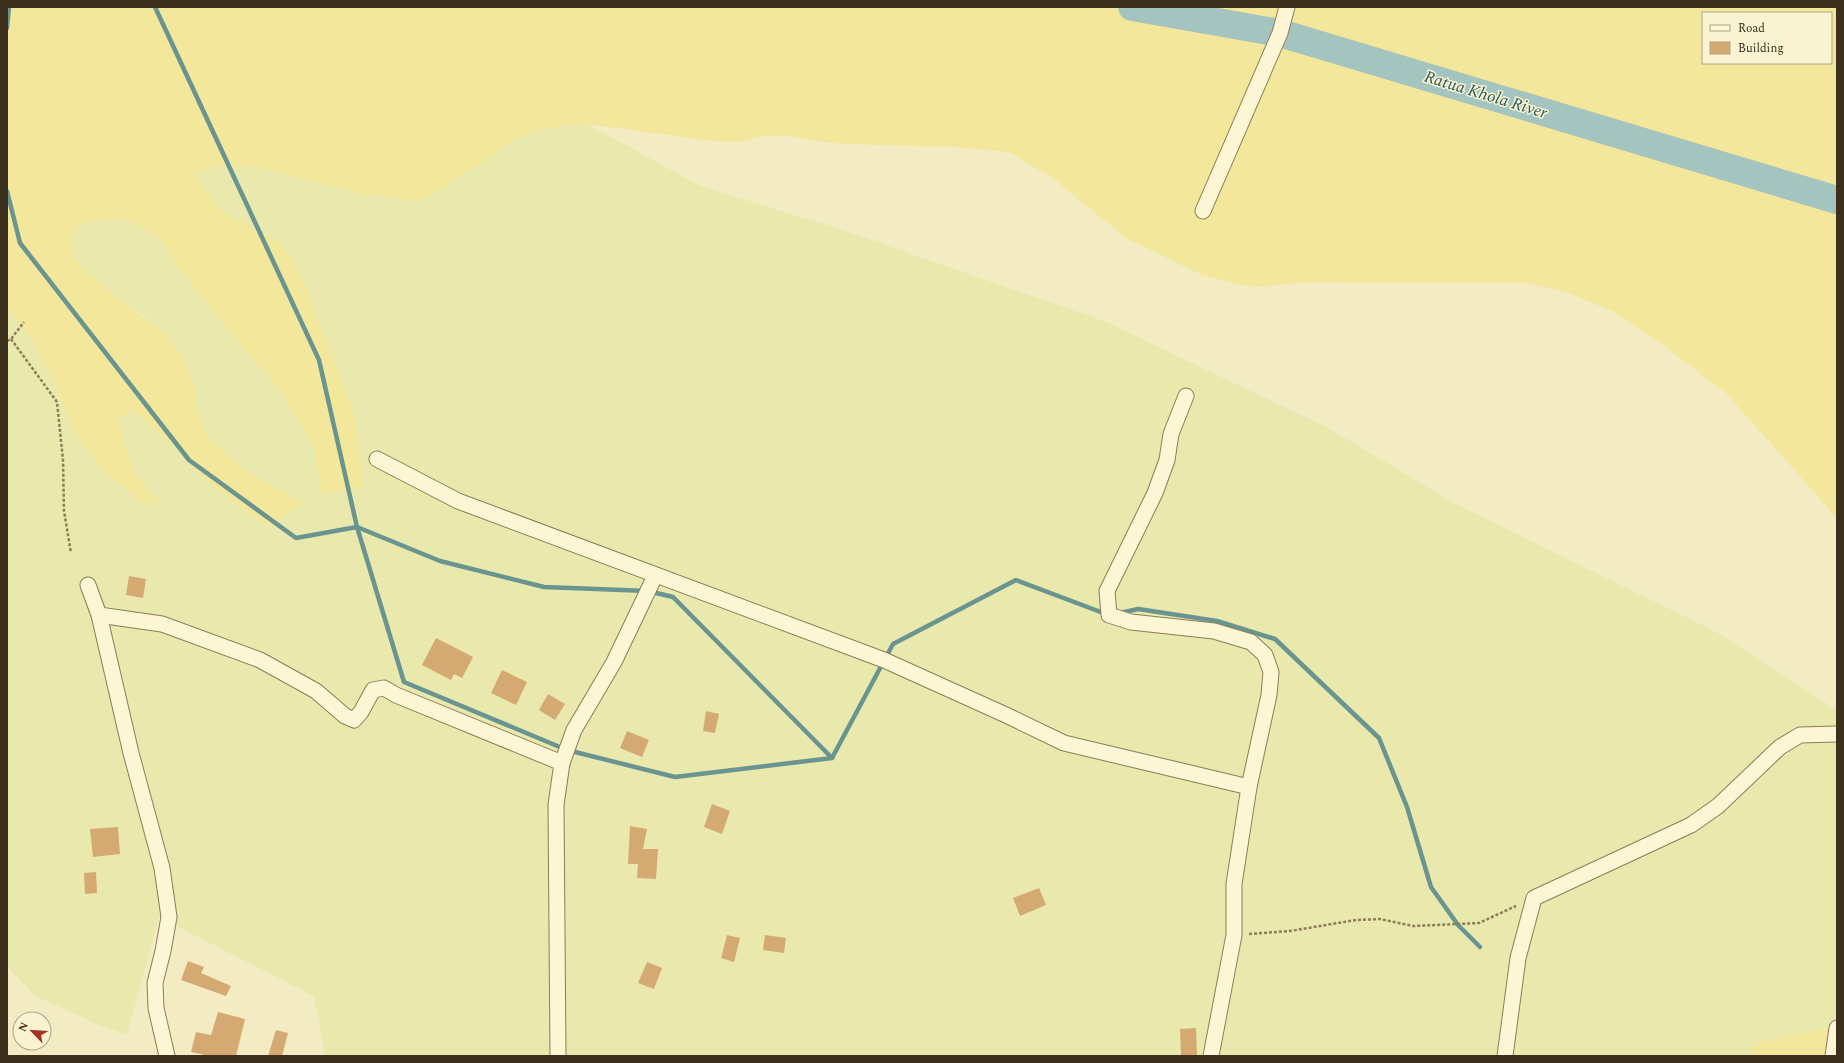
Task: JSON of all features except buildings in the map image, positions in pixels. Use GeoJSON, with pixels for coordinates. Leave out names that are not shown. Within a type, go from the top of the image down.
{"type":"FeatureCollection","features":[{"type":"Feature","properties":{"kind":"street"},"geometry":{"type":"LineString","coordinates":[[1203,211],[1280,33],[1287,7]]}},
{"type":"Feature","properties":{"kind":"street"},"geometry":{"type":"LineString","coordinates":[[1186,396],[1171,434],[1167,460],[1155,493],[1107,591],[1109,615],[1131,622],[1214,631],[1251,642],[1265,654],[1271,672],[1269,695],[1249,787],[1234,884],[1234,935],[1211,1056]]}},
{"type":"Feature","properties":{"kind":"street"},"geometry":{"type":"LineString","coordinates":[[377,459],[458,502],[884,660],[1006,714],[1064,743],[1249,787]]}},
{"type":"Feature","properties":{"kind":"street"},"geometry":{"type":"LineString","coordinates":[[558,1056],[556,805],[562,764],[574,730],[614,662],[655,576]]}},
{"type":"Feature","properties":{"kind":"street"},"geometry":{"type":"LineString","coordinates":[[88,585],[99,615],[131,754],[162,868],[169,917],[156,982],[156,1008],[167,1056]]}},
{"type":"Feature","properties":{"kind":"street"},"geometry":{"type":"LineString","coordinates":[[99,615],[162,624],[260,660],[316,691],[345,716],[354,720],[361,712],[373,690],[384,688],[396,695],[562,764]]}},
{"type":"Feature","properties":{"kind":"street"},"geometry":{"type":"LineString","coordinates":[[1504,1056],[1518,958],[1534,898],[1691,825],[1718,806],[1780,747],[1800,735],[1837,734]]}},
{"type":"Feature","properties":{"kind":"street"},"geometry":{"type":"LineString","coordinates":[[1833,1056],[1837,1028]]}},
{"type":"Feature","properties":{"kind":"path"},"geometry":{"type":"LineString","coordinates":[[7,341],[11,339],[24,322]]}},
{"type":"Feature","properties":{"kind":"path"},"geometry":{"type":"LineString","coordinates":[[11,339],[57,402],[63,460],[64,511],[71,553]]}},
{"type":"Feature","properties":{"kind":"path"},"geometry":{"type":"LineString","coordinates":[[1234,935],[1290,931],[1356,920],[1380,919],[1413,926],[1479,923],[1534,898]]}},
{"type":"Feature","properties":{"kind":"shaded area"},"geometry":{"type":"Polygon","coordinates":[[[587,124],[700,186],[842,230],[1104,321],[1326,427],[1456,504],[1716,632],[1837,710],[1837,1026],[1755,1043],[1752,1056],[325,1056],[314,996],[159,917],[127,1035],[97,1024],[35,996],[7,966],[7,307],[32,338],[54,381],[74,431],[102,469],[143,504],[161,503],[132,469],[117,418],[132,410],[167,440],[303,503],[241,468],[206,434],[196,407],[195,389],[149,320],[109,291],[82,267],[74,257],[71,237],[79,226],[85,222],[117,218],[124,219],[144,228],[164,243],[176,265],[284,397],[315,449],[321,495],[364,487],[277,240],[221,211],[195,174],[212,167],[257,167],[363,194],[442,189],[485,161],[507,144],[532,132],[560,126],[587,124]]]}},
{"type":"Feature","properties":{"kind":"sand"},"geometry":{"type":"Polygon","coordinates":[[[7,7],[1837,7],[1837,518],[1726,393],[1651,336],[1612,311],[1568,293],[1529,283],[1304,282],[1258,287],[1233,283],[1200,274],[1126,238],[1054,179],[1008,152],[955,147],[844,144],[791,136],[763,136],[739,142],[713,141],[587,124],[560,126],[532,132],[507,144],[485,161],[442,189],[419,201],[363,194],[257,167],[212,167],[195,174],[221,211],[277,240],[294,261],[305,284],[354,414],[364,487],[321,495],[315,449],[284,397],[176,265],[164,243],[144,228],[124,219],[104,219],[85,222],[79,226],[71,237],[74,257],[82,267],[109,291],[165,334],[188,367],[195,389],[196,407],[206,434],[241,468],[303,503],[268,527],[213,486],[167,440],[132,410],[118,418],[132,469],[161,503],[143,504],[102,469],[74,431],[54,381],[32,338],[7,307],[7,7]]]}},
{"type":"Feature","properties":{"kind":"sand"},"geometry":{"type":"Polygon","coordinates":[[[1837,1026],[1837,1056],[1752,1056],[1755,1043],[1837,1026]]]}},
{"type":"Feature","properties":{"kind":"waterway"},"geometry":{"type":"LineString","coordinates":[[7,28],[9,7]]}},
{"type":"Feature","properties":{"kind":"waterway"},"geometry":{"type":"LineString","coordinates":[[155,7],[319,360],[357,527],[404,682],[567,750],[675,777],[832,758],[893,644],[1016,580],[1106,614]]}},
{"type":"Feature","properties":{"kind":"waterway","name":"Ratua Khola River"},"geometry":{"type":"LineString","coordinates":[[1132,7],[1280,33],[1837,200]]}},
{"type":"Feature","properties":{"kind":"waterway"},"geometry":{"type":"LineString","coordinates":[[7,191],[20,243],[189,460],[296,538],[357,527],[440,561],[544,587],[648,591],[673,597],[832,758]]}},
{"type":"Feature","properties":{"kind":"waterway"},"geometry":{"type":"LineString","coordinates":[[1120,613],[1138,609],[1217,621],[1275,639],[1379,738],[1407,807],[1431,887],[1458,925],[1480,947]]}}]}
